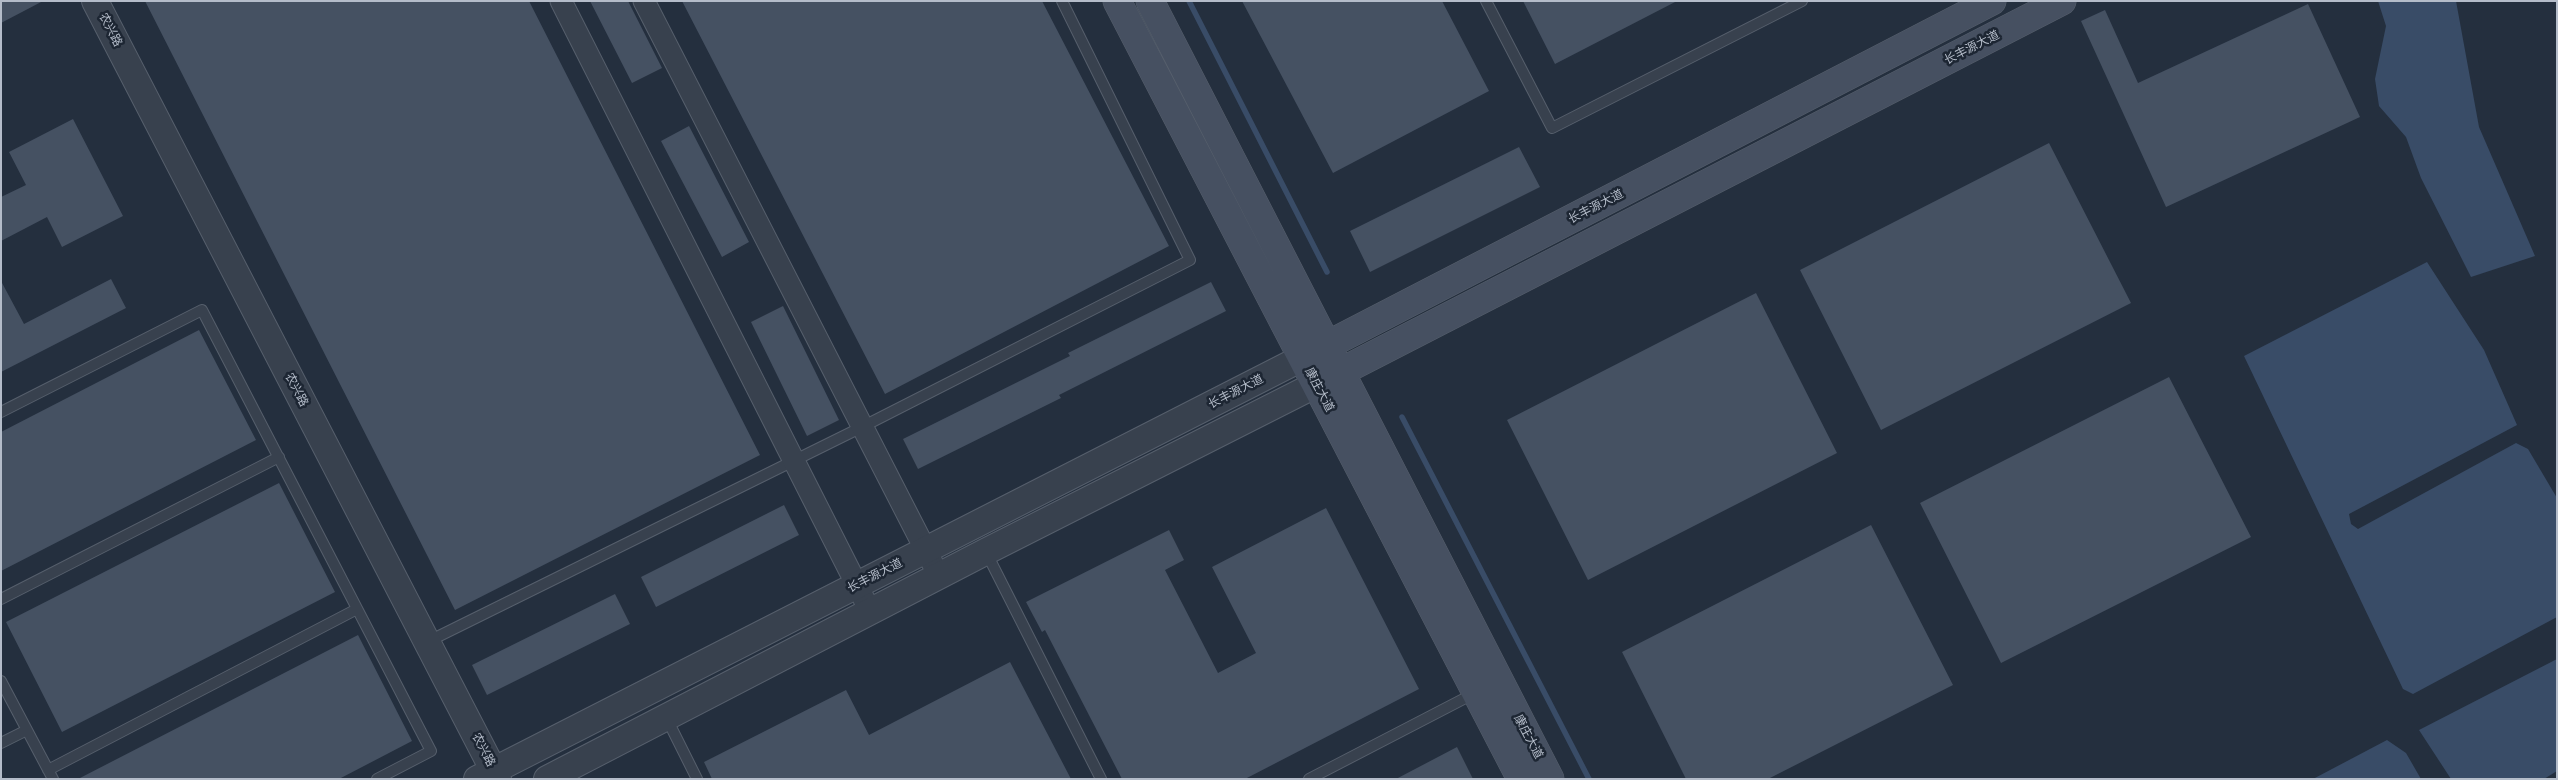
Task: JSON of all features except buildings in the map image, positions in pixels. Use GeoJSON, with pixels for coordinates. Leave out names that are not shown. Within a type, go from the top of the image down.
{"type":"FeatureCollection","features":[{"type":"Feature","properties":{"kind":"main road","name":"康庄大道"},"geometry":{"type":"LineString","coordinates":[[1117,1],[1302,358],[1487,687],[1550,779]]}},
{"type":"Feature","properties":{"kind":"main road","name":"康庄大道"},"geometry":{"type":"LineString","coordinates":[[1150,1],[1342,372],[1487,687],[1521,779]]}},
{"type":"Feature","properties":{"kind":"main road","name":"长丰源大道"},"geometry":{"type":"LineString","coordinates":[[1302,358],[1992,1]]}},
{"type":"Feature","properties":{"kind":"main road","name":"长丰源大道"},"geometry":{"type":"LineString","coordinates":[[1317,384],[2062,1]]}},
{"type":"Feature","properties":{"kind":"street","name":"农兴路"},"geometry":{"type":"LineString","coordinates":[[95,1],[427,642],[489,776]]}},
{"type":"Feature","properties":{"kind":"street"},"geometry":{"type":"LineString","coordinates":[[561,1],[870,611]]}},
{"type":"Feature","properties":{"kind":"street"},"geometry":{"type":"LineString","coordinates":[[644,1],[938,576]]}},
{"type":"Feature","properties":{"kind":"street","name":"长丰源大道"},"geometry":{"type":"LineString","coordinates":[[489,776],[857,585],[1302,358]]}},
{"type":"Feature","properties":{"kind":"street","name":"长丰源大道"},"geometry":{"type":"LineString","coordinates":[[547,779],[938,576],[1317,384]]}},
{"type":"Feature","properties":{"kind":"lane"},"geometry":{"type":"LineString","coordinates":[[427,642],[862,427],[1190,260],[1062,1]]}},
{"type":"Feature","properties":{"kind":"lane"},"geometry":{"type":"LineString","coordinates":[[1486,1],[1552,128],[1802,1]]}},
{"type":"Feature","properties":{"kind":"lane"},"geometry":{"type":"LineString","coordinates":[[1,412],[202,310],[431,751],[377,779]]}},
{"type":"Feature","properties":{"kind":"lane"},"geometry":{"type":"LineString","coordinates":[[1,599],[278,457]]}},
{"type":"Feature","properties":{"kind":"lane"},"geometry":{"type":"LineString","coordinates":[[985,552],[1101,779]]}},
{"type":"Feature","properties":{"kind":"lane"},"geometry":{"type":"LineString","coordinates":[[1,681],[50,774],[357,608]]}},
{"type":"Feature","properties":{"kind":"lane"},"geometry":{"type":"LineString","coordinates":[[1309,779],[1487,687]]}},
{"type":"Feature","properties":{"kind":"lane"},"geometry":{"type":"LineString","coordinates":[[666,717],[697,779]]}},
{"type":"Feature","properties":{"kind":"lane"},"geometry":{"type":"LineString","coordinates":[[1,743],[27,730]]}},
{"type":"Feature","properties":{"kind":"water"},"geometry":{"type":"Polygon","coordinates":[[[2378,1],[2456,1],[2479,127],[2535,256],[2471,277],[2421,178],[2406,137],[2379,106],[2375,79],[2386,26],[2378,1]]]}},
{"type":"Feature","properties":{"kind":"water"},"geometry":{"type":"Polygon","coordinates":[[[2427,262],[2484,350],[2517,425],[2349,514],[2351,524],[2358,529],[2516,443],[2528,449],[2557,498],[2557,617],[2413,694],[2403,689],[2244,356],[2427,262]]]}},
{"type":"Feature","properties":{"kind":"water"},"geometry":{"type":"Polygon","coordinates":[[[2557,659],[2557,771],[2544,779],[2451,779],[2419,730],[2557,659]]]}},
{"type":"Feature","properties":{"kind":"water"},"geometry":{"type":"Polygon","coordinates":[[[2387,740],[2406,753],[2421,779],[2313,779],[2387,740]]]}},
{"type":"Feature","properties":{"kind":"waterway"},"geometry":{"type":"LineString","coordinates":[[1189,1],[1327,272]]}},
{"type":"Feature","properties":{"kind":"waterway"},"geometry":{"type":"LineString","coordinates":[[1402,417],[1589,779]]}}]}
